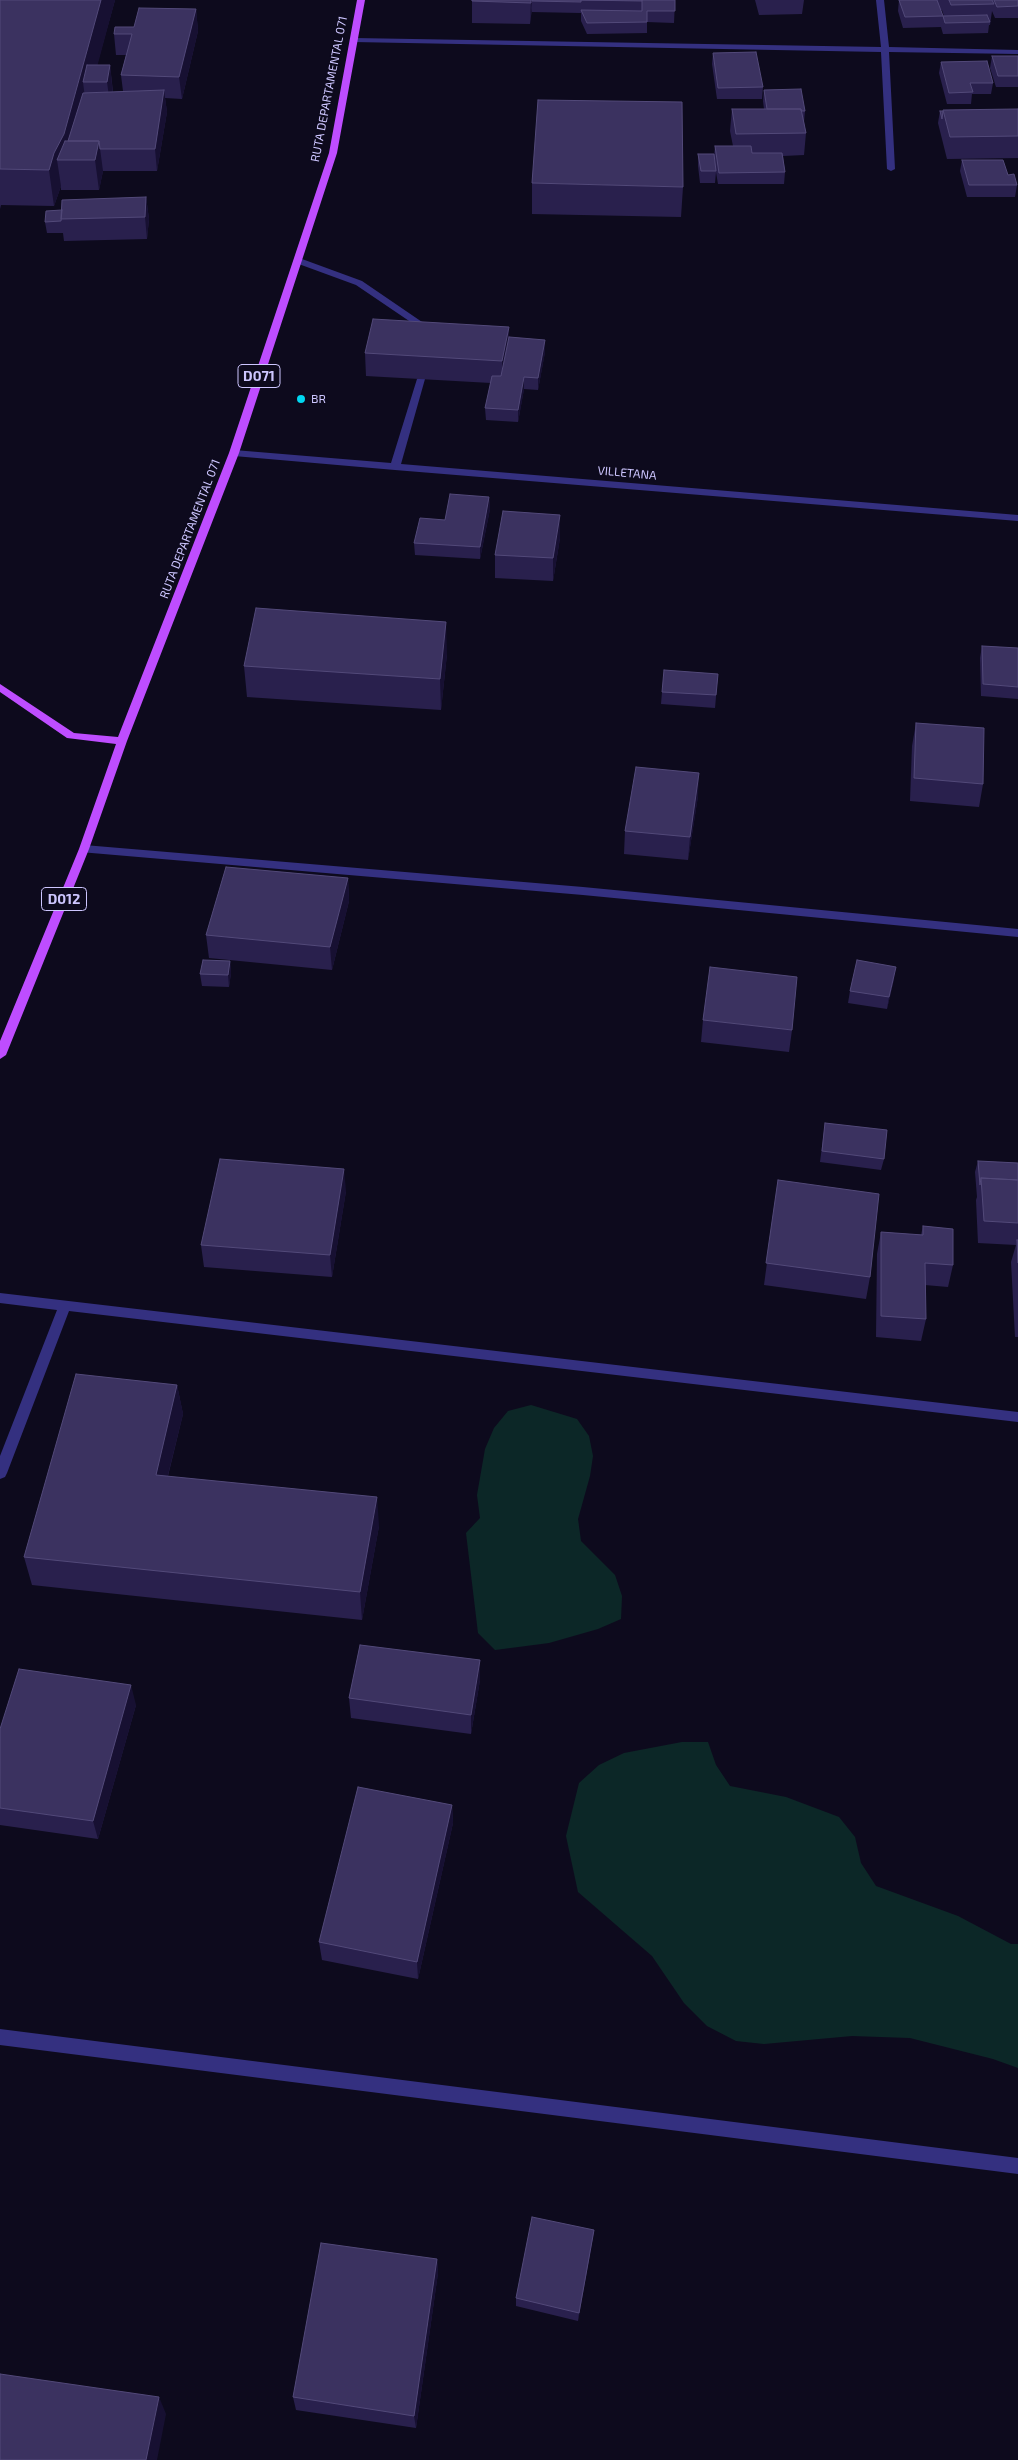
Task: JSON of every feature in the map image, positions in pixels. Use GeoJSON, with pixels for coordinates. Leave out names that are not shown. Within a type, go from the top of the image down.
{"type":"FeatureCollection","features":[{"type":"Feature","properties":{"kind":"main road","name":"RUTA DEPARTAMENTAL 071"},"geometry":{"type":"LineString","coordinates":[[0,1055],[84,848],[122,742],[234,453],[285,294],[299,261],[333,153],[360,0]]}},
{"type":"Feature","properties":{"kind":"main road"},"geometry":{"type":"LineString","coordinates":[[0,687],[71,736],[122,742]]}},
{"type":"Feature","properties":{"kind":"street"},"geometry":{"type":"LineString","coordinates":[[880,0],[885,49],[891,169]]}},
{"type":"Feature","properties":{"kind":"street"},"geometry":{"type":"LineString","coordinates":[[354,40],[1018,52]]}},
{"type":"Feature","properties":{"kind":"street"},"geometry":{"type":"LineString","coordinates":[[299,261],[359,283],[422,326],[427,345]]}},
{"type":"Feature","properties":{"kind":"street"},"geometry":{"type":"LineString","coordinates":[[395,466],[421,379]]}},
{"type":"Feature","properties":{"kind":"street","name":"VILLETANA"},"geometry":{"type":"LineString","coordinates":[[234,453],[1018,518]]}},
{"type":"Feature","properties":{"kind":"street"},"geometry":{"type":"LineString","coordinates":[[84,848],[583,891],[1018,933]]}},
{"type":"Feature","properties":{"kind":"street"},"geometry":{"type":"LineString","coordinates":[[0,1298],[1018,1417]]}},
{"type":"Feature","properties":{"kind":"street"},"geometry":{"type":"LineString","coordinates":[[0,1473],[65,1306]]}},
{"type":"Feature","properties":{"kind":"street"},"geometry":{"type":"LineString","coordinates":[[0,2037],[1018,2166]]}},
{"type":"Feature","properties":{"kind":"green space"},"geometry":{"type":"Polygon","coordinates":[[[531,1405],[577,1419],[589,1436],[593,1456],[590,1476],[578,1519],[581,1541],[615,1575],[622,1596],[621,1619],[598,1629],[549,1643],[495,1650],[478,1633],[466,1533],[480,1518],[477,1495],[485,1449],[494,1428],[508,1411],[531,1405]]]}},
{"type":"Feature","properties":{"kind":"green space"},"geometry":{"type":"Polygon","coordinates":[[[682,1742],[708,1742],[716,1765],[730,1786],[786,1797],[839,1817],[855,1837],[861,1863],[876,1886],[958,1916],[1011,1944],[1018,1944],[1018,2068],[993,2059],[910,2038],[852,2036],[764,2044],[736,2041],[707,2026],[684,2003],[652,1956],[578,1892],[566,1836],[579,1783],[599,1765],[624,1753],[682,1742]]]}},
{"type":"Feature","properties":{"kind":"building"},"geometry":{"type":"Polygon","coordinates":[[[0,0],[101,0],[64,134],[54,153],[49,170],[0,169],[0,0]]]}},
{"type":"Feature","properties":{"kind":"building"},"geometry":{"type":"Polygon","coordinates":[[[531,0],[531,3],[472,1],[531,0]]]}},
{"type":"Feature","properties":{"kind":"building"},"geometry":{"type":"Polygon","coordinates":[[[581,0],[581,2],[532,1],[581,0]]]}},
{"type":"Feature","properties":{"kind":"building"},"geometry":{"type":"Polygon","coordinates":[[[581,0],[642,0],[642,1],[581,0]]]}},
{"type":"Feature","properties":{"kind":"building"},"geometry":{"type":"Polygon","coordinates":[[[642,0],[675,0],[675,11],[647,11],[647,22],[587,23],[581,10],[642,11],[642,0]]]}},
{"type":"Feature","properties":{"kind":"building"},"geometry":{"type":"Polygon","coordinates":[[[899,0],[937,0],[943,16],[905,17],[899,0]]]}},
{"type":"Feature","properties":{"kind":"building"},"geometry":{"type":"Polygon","coordinates":[[[949,0],[992,0],[994,4],[951,5],[949,0]]]}},
{"type":"Feature","properties":{"kind":"building"},"geometry":{"type":"Polygon","coordinates":[[[994,0],[1018,0],[1018,6],[997,7],[994,0]]]}},
{"type":"Feature","properties":{"kind":"building"},"geometry":{"type":"Polygon","coordinates":[[[139,8],[196,9],[179,77],[121,75],[132,34],[114,34],[115,27],[134,27],[139,8]]]}},
{"type":"Feature","properties":{"kind":"building"},"geometry":{"type":"Polygon","coordinates":[[[987,15],[990,22],[945,23],[943,16],[987,15]]]}},
{"type":"Feature","properties":{"kind":"building"},"geometry":{"type":"Polygon","coordinates":[[[756,52],[763,87],[718,88],[713,53],[756,52]]]}},
{"type":"Feature","properties":{"kind":"building"},"geometry":{"type":"Polygon","coordinates":[[[992,56],[1018,56],[1018,76],[998,76],[992,56]]]}},
{"type":"Feature","properties":{"kind":"building"},"geometry":{"type":"Polygon","coordinates":[[[987,61],[993,83],[970,83],[973,92],[949,93],[941,62],[987,61]]]}},
{"type":"Feature","properties":{"kind":"building"},"geometry":{"type":"Polygon","coordinates":[[[87,65],[110,65],[107,82],[83,82],[87,65]]]}},
{"type":"Feature","properties":{"kind":"building"},"geometry":{"type":"Polygon","coordinates":[[[801,89],[805,111],[801,111],[801,109],[767,109],[764,90],[801,89]]]}},
{"type":"Feature","properties":{"kind":"building"},"geometry":{"type":"Polygon","coordinates":[[[164,90],[155,149],[100,149],[99,141],[68,141],[83,93],[164,90]]]}},
{"type":"Feature","properties":{"kind":"building"},"geometry":{"type":"Polygon","coordinates":[[[538,100],[682,102],[683,187],[532,183],[538,100]]]}},
{"type":"Feature","properties":{"kind":"building"},"geometry":{"type":"Polygon","coordinates":[[[732,109],[801,109],[806,133],[736,134],[732,109]]]}},
{"type":"Feature","properties":{"kind":"building"},"geometry":{"type":"Polygon","coordinates":[[[1018,109],[1018,136],[950,137],[943,110],[1018,109]]]}},
{"type":"Feature","properties":{"kind":"building"},"geometry":{"type":"Polygon","coordinates":[[[65,141],[99,141],[95,160],[57,160],[65,141]]]}},
{"type":"Feature","properties":{"kind":"building"},"geometry":{"type":"Polygon","coordinates":[[[715,146],[751,146],[752,153],[782,153],[785,172],[719,173],[715,146]]]}},
{"type":"Feature","properties":{"kind":"building"},"geometry":{"type":"Polygon","coordinates":[[[698,154],[714,154],[716,171],[701,171],[698,154]]]}},
{"type":"Feature","properties":{"kind":"building"},"geometry":{"type":"Polygon","coordinates":[[[962,160],[1003,160],[1008,175],[1014,174],[1017,185],[969,185],[962,160]]]}},
{"type":"Feature","properties":{"kind":"building"},"geometry":{"type":"Polygon","coordinates":[[[146,197],[145,217],[61,219],[62,200],[146,197]]]}},
{"type":"Feature","properties":{"kind":"building"},"geometry":{"type":"Polygon","coordinates":[[[62,210],[61,221],[45,222],[46,211],[62,210]]]}},
{"type":"Feature","properties":{"kind":"building"},"geometry":{"type":"Polygon","coordinates":[[[373,319],[509,327],[502,361],[365,353],[373,319]]]}},
{"type":"Feature","properties":{"kind":"building"},"geometry":{"type":"Polygon","coordinates":[[[509,337],[545,340],[538,378],[524,377],[518,410],[485,408],[492,376],[501,376],[509,337]]]}},
{"type":"Feature","properties":{"kind":"building"},"geometry":{"type":"Polygon","coordinates":[[[450,494],[489,497],[480,547],[414,543],[420,518],[445,520],[450,494]]]}},
{"type":"Feature","properties":{"kind":"building"},"geometry":{"type":"Polygon","coordinates":[[[503,511],[560,515],[553,558],[495,555],[503,511]]]}},
{"type":"Feature","properties":{"kind":"building"},"geometry":{"type":"Polygon","coordinates":[[[256,608],[446,622],[440,679],[244,666],[256,608]]]}},
{"type":"Feature","properties":{"kind":"building"},"geometry":{"type":"Polygon","coordinates":[[[982,646],[1018,648],[1018,687],[983,684],[982,646]]]}},
{"type":"Feature","properties":{"kind":"building"},"geometry":{"type":"Polygon","coordinates":[[[664,670],[718,674],[716,695],[662,692],[664,670]]]}},
{"type":"Feature","properties":{"kind":"building"},"geometry":{"type":"Polygon","coordinates":[[[916,723],[984,728],[983,784],[914,778],[916,723]]]}},
{"type":"Feature","properties":{"kind":"building"},"geometry":{"type":"Polygon","coordinates":[[[636,767],[699,773],[690,837],[625,831],[636,767]]]}},
{"type":"Feature","properties":{"kind":"building"},"geometry":{"type":"Polygon","coordinates":[[[226,867],[348,878],[330,947],[206,935],[226,867]]]}},
{"type":"Feature","properties":{"kind":"building"},"geometry":{"type":"Polygon","coordinates":[[[203,960],[230,961],[228,975],[200,974],[203,960]]]}},
{"type":"Feature","properties":{"kind":"building"},"geometry":{"type":"Polygon","coordinates":[[[857,960],[896,967],[889,997],[850,991],[857,960]]]}},
{"type":"Feature","properties":{"kind":"building"},"geometry":{"type":"Polygon","coordinates":[[[710,967],[797,977],[792,1030],[703,1020],[710,967]]]}},
{"type":"Feature","properties":{"kind":"building"},"geometry":{"type":"Polygon","coordinates":[[[825,1123],[887,1130],[884,1159],[822,1151],[825,1123]]]}},
{"type":"Feature","properties":{"kind":"building"},"geometry":{"type":"Polygon","coordinates":[[[220,1159],[344,1169],[330,1255],[201,1245],[220,1159]]]}},
{"type":"Feature","properties":{"kind":"building"},"geometry":{"type":"Polygon","coordinates":[[[978,1161],[1018,1163],[1018,1180],[981,1178],[980,1185],[978,1161]]]}},
{"type":"Feature","properties":{"kind":"building"},"geometry":{"type":"Polygon","coordinates":[[[981,1178],[1018,1180],[1018,1223],[984,1221],[981,1178]]]}},
{"type":"Feature","properties":{"kind":"building"},"geometry":{"type":"Polygon","coordinates":[[[778,1180],[879,1194],[870,1277],[766,1263],[778,1180]]]}},
{"type":"Feature","properties":{"kind":"building"},"geometry":{"type":"Polygon","coordinates":[[[923,1226],[953,1229],[953,1265],[925,1263],[926,1319],[881,1316],[881,1232],[923,1235],[923,1226]]]}},
{"type":"Feature","properties":{"kind":"building"},"geometry":{"type":"Polygon","coordinates":[[[76,1374],[177,1385],[156,1475],[377,1497],[360,1592],[24,1557],[76,1374]]]}},
{"type":"Feature","properties":{"kind":"building"},"geometry":{"type":"Polygon","coordinates":[[[360,1645],[480,1660],[471,1715],[349,1698],[360,1645]]]}},
{"type":"Feature","properties":{"kind":"building"},"geometry":{"type":"Polygon","coordinates":[[[19,1669],[131,1685],[93,1821],[0,1808],[0,1729],[19,1669]]]}},
{"type":"Feature","properties":{"kind":"building"},"geometry":{"type":"Polygon","coordinates":[[[358,1787],[452,1805],[417,1962],[319,1942],[358,1787]]]}},
{"type":"Feature","properties":{"kind":"building"},"geometry":{"type":"Polygon","coordinates":[[[532,2217],[594,2230],[579,2313],[516,2298],[532,2217]]]}},
{"type":"Feature","properties":{"kind":"building"},"geometry":{"type":"Polygon","coordinates":[[[321,2243],[437,2259],[414,2416],[293,2397],[321,2243]]]}},
{"type":"Feature","properties":{"kind":"building"},"geometry":{"type":"Polygon","coordinates":[[[0,2374],[159,2397],[146,2460],[0,2460],[0,2374]]]}},
{"type":"Feature","properties":{"kind":"place","name":"BR"},"geometry":{"type":"Point","coordinates":[301,399]}}]}
